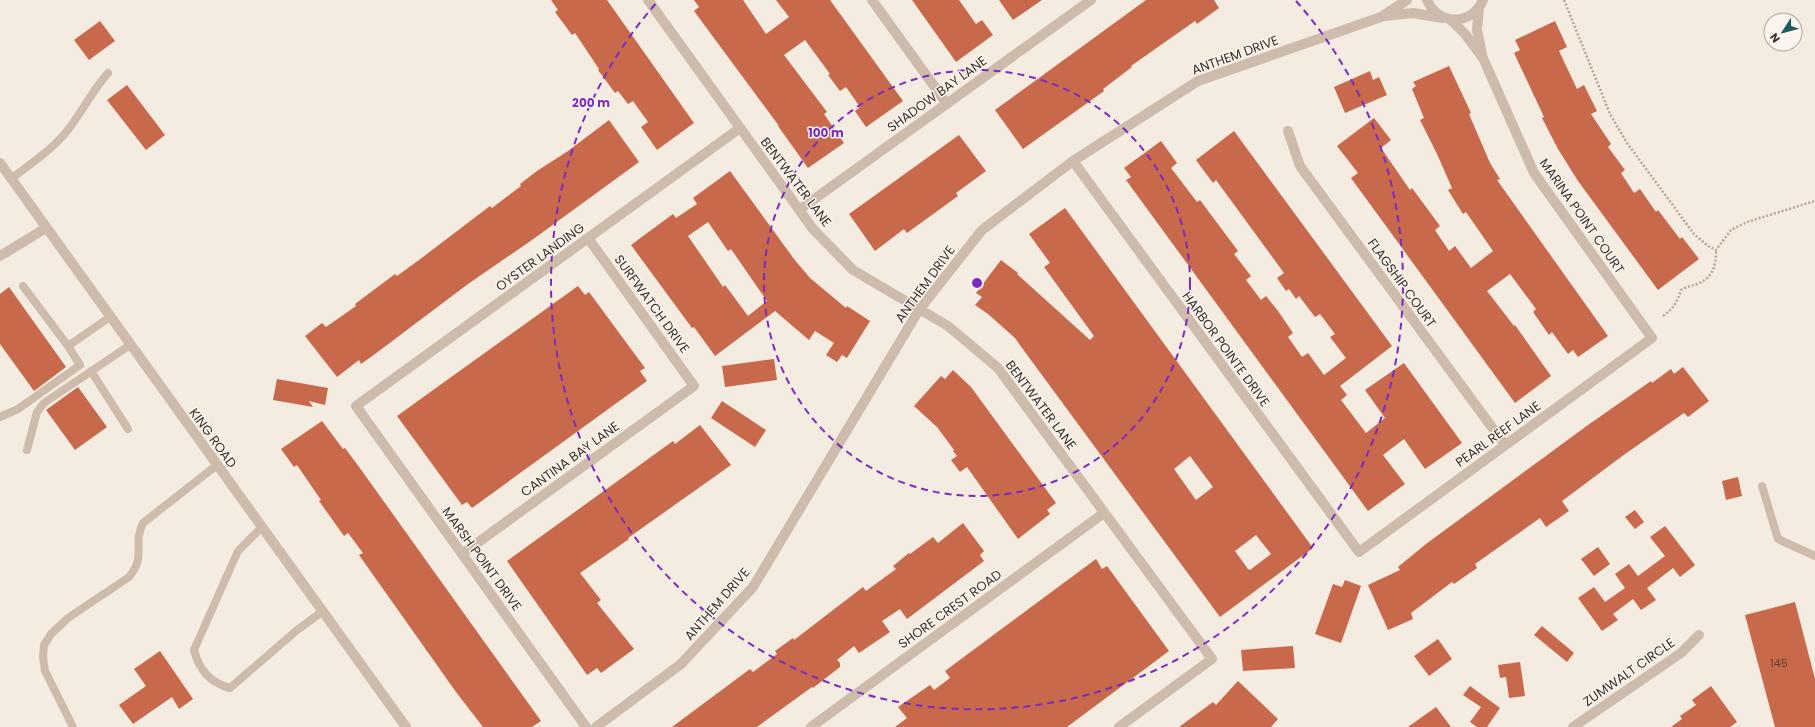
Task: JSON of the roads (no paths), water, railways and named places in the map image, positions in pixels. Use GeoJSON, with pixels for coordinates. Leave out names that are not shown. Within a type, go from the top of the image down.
{"type":"FeatureCollection","features":[{"type":"Feature","properties":{"kind":"street","name":"BENTWATER LANE"},"geometry":{"type":"LineString","coordinates":[[648,0],[813,229],[853,270],[948,326],[998,368],[1212,660],[1119,727]]}},
{"type":"Feature","properties":{"kind":"street"},"geometry":{"type":"LineString","coordinates":[[872,0],[947,104]]}},
{"type":"Feature","properties":{"kind":"street","name":"SHADOW BAY LANE"},"geometry":{"type":"LineString","coordinates":[[799,210],[1091,0]]}},
{"type":"Feature","properties":{"kind":"street","name":"ANTHEM DRIVE"},"geometry":{"type":"LineString","coordinates":[[1381,17],[1407,0]]}},
{"type":"Feature","properties":{"kind":"street","name":"MARINA POINT COURT"},"geometry":{"type":"LineString","coordinates":[[1427,0],[1431,8],[1465,34],[1483,58]]}},
{"type":"Feature","properties":{"kind":"street"},"geometry":{"type":"LineString","coordinates":[[1447,19],[1466,18],[1482,2]]}},
{"type":"Feature","properties":{"kind":"street","name":"MARINA POINT COURT"},"geometry":{"type":"LineString","coordinates":[[1482,2],[1477,30],[1483,58],[1534,173],[1652,338]]}},
{"type":"Feature","properties":{"kind":"street","name":"ANTHEM DRIVE"},"geometry":{"type":"LineString","coordinates":[[596,727],[681,664],[753,587],[919,310],[982,230],[1073,161],[1198,81],[1381,17],[1412,13],[1447,19]]}},
{"type":"Feature","properties":{"kind":"street","name":"OYSTER LANDING"},"geometry":{"type":"LineString","coordinates":[[356,406],[740,128]]}},
{"type":"Feature","properties":{"kind":"street","name":"FLAGSHIP COURT"},"geometry":{"type":"LineString","coordinates":[[1288,131],[1300,166],[1505,445]]}},
{"type":"Feature","properties":{"kind":"street","name":"HARBOR POINTE DRIVE"},"geometry":{"type":"LineString","coordinates":[[1073,161],[1359,552]]}},
{"type":"Feature","properties":{"kind":"street","name":"KING ROAD"},"geometry":{"type":"LineString","coordinates":[[0,163],[406,727]]}},
{"type":"Feature","properties":{"kind":"street"},"geometry":{"type":"LineString","coordinates":[[0,256],[46,228]]}},
{"type":"Feature","properties":{"kind":"street","name":"SURFWATCH DRIVE"},"geometry":{"type":"LineString","coordinates":[[588,238],[694,386]]}},
{"type":"Feature","properties":{"kind":"street","name":"PEARL REEF LANE"},"geometry":{"type":"LineString","coordinates":[[1359,552],[1652,338]]}},
{"type":"Feature","properties":{"kind":"street","name":"CANTINA BAY LANE"},"geometry":{"type":"LineString","coordinates":[[462,554],[694,386]]}},
{"type":"Feature","properties":{"kind":"street","name":"MARSH POINT DRIVE"},"geometry":{"type":"LineString","coordinates":[[356,406],[586,727]]}},
{"type":"Feature","properties":{"kind":"street","name":"SHORE CREST ROAD"},"geometry":{"type":"LineString","coordinates":[[811,727],[1104,513]]}},
{"type":"Feature","properties":{"kind":"street","name":"ZUMWALT CIRCLE"},"geometry":{"type":"LineString","coordinates":[[1573,727],[1681,653],[1699,635]]}},
{"type":"Feature","properties":{"kind":"lane"},"geometry":{"type":"LineString","coordinates":[[11,179],[55,145],[74,121],[96,86],[108,73]]}},
{"type":"Feature","properties":{"kind":"lane"},"geometry":{"type":"LineString","coordinates":[[0,417],[18,409],[80,365],[68,346],[23,286]]}},
{"type":"Feature","properties":{"kind":"lane"},"geometry":{"type":"LineString","coordinates":[[68,346],[110,317]]}},
{"type":"Feature","properties":{"kind":"lane"},"geometry":{"type":"LineString","coordinates":[[27,450],[37,412],[44,403],[130,345]]}},
{"type":"Feature","properties":{"kind":"lane"},"geometry":{"type":"LineString","coordinates":[[91,372],[128,429]]}},
{"type":"Feature","properties":{"kind":"lane"},"geometry":{"type":"LineString","coordinates":[[73,727],[45,671],[43,657],[44,645],[51,634],[68,618],[129,577],[137,568],[139,556],[139,532],[143,523],[217,465]]}},
{"type":"Feature","properties":{"kind":"lane"},"geometry":{"type":"LineString","coordinates":[[1762,486],[1778,539],[1815,556]]}},
{"type":"Feature","properties":{"kind":"lane"},"geometry":{"type":"LineString","coordinates":[[262,527],[238,551],[194,650],[197,662],[207,675],[218,685],[230,688],[296,631],[323,611]]}}]}
